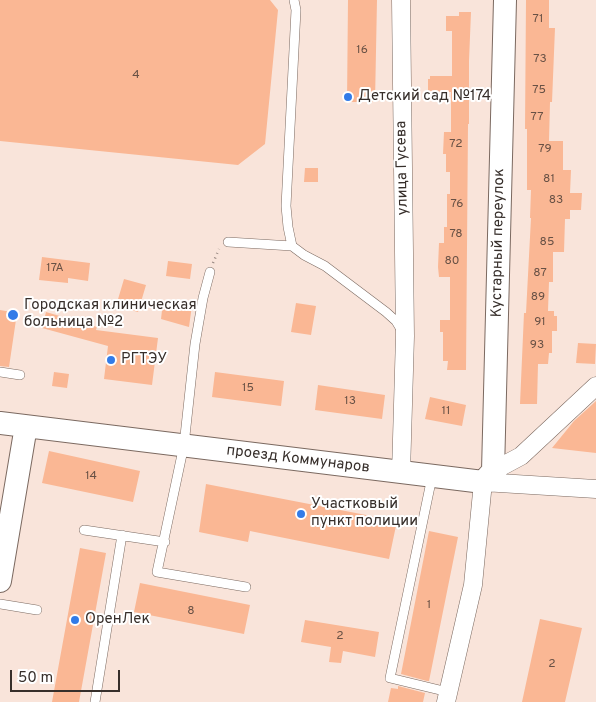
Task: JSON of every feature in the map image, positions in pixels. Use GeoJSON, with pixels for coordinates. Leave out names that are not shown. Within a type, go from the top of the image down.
{"type":"FeatureCollection","features":[{"type":"Feature","properties":{"kind":"street","name":"улица Гусева"},"geometry":{"type":"LineString","coordinates":[[401,0],[405,336],[401,473]]}},
{"type":"Feature","properties":{"kind":"street","name":"Кустарный переулок"},"geometry":{"type":"LineString","coordinates":[[488,476],[505,0]]}},
{"type":"Feature","properties":{"kind":"street"},"geometry":{"type":"LineString","coordinates":[[447,697],[473,585],[488,476],[521,456],[596,386]]}},
{"type":"Feature","properties":{"kind":"street","name":"проезд Коммунаров"},"geometry":{"type":"LineString","coordinates":[[0,423],[432,477],[488,476],[596,488]]}},
{"type":"Feature","properties":{"kind":"street"},"geometry":{"type":"LineString","coordinates":[[0,581],[26,426]]}},
{"type":"Feature","properties":{"kind":"lane"},"geometry":{"type":"LineString","coordinates":[[292,246],[286,206],[295,20],[294,0]]}},
{"type":"Feature","properties":{"kind":"lane"},"geometry":{"type":"LineString","coordinates":[[228,242],[292,246],[325,266],[386,312],[400,326],[405,336]]}},
{"type":"Feature","properties":{"kind":"lane"},"geometry":{"type":"LineString","coordinates":[[210,272],[203,298],[195,344],[184,445],[165,542],[157,572],[246,587]]}},
{"type":"Feature","properties":{"kind":"lane"},"geometry":{"type":"LineString","coordinates":[[0,372],[20,375]]}},
{"type":"Feature","properties":{"kind":"lane"},"geometry":{"type":"LineString","coordinates":[[432,477],[390,678],[447,697]]}},
{"type":"Feature","properties":{"kind":"lane"},"geometry":{"type":"LineString","coordinates":[[84,530],[165,542]]}},
{"type":"Feature","properties":{"kind":"lane"},"geometry":{"type":"LineString","coordinates":[[95,702],[122,536]]}},
{"type":"Feature","properties":{"kind":"lane"},"geometry":{"type":"LineString","coordinates":[[0,604],[37,610]]}},
{"type":"Feature","properties":{"kind":"path"},"geometry":{"type":"LineString","coordinates":[[210,272],[221,247],[228,242]]}},
{"type":"Feature","properties":{"kind":"building"},"geometry":{"type":"Polygon","coordinates":[[[0,0],[270,0],[278,10],[265,144],[238,165],[0,141],[0,0]]]}},
{"type":"Feature","properties":{"kind":"building"},"geometry":{"type":"Polygon","coordinates":[[[348,0],[377,0],[375,102],[347,102],[348,0]]]}},
{"type":"Feature","properties":{"kind":"building"},"geometry":{"type":"Polygon","coordinates":[[[526,0],[549,0],[549,28],[555,28],[549,141],[563,141],[563,170],[571,170],[570,193],[582,193],[581,210],[570,210],[570,219],[565,219],[564,252],[553,252],[553,282],[549,282],[548,311],[554,311],[554,316],[557,316],[557,331],[552,331],[552,353],[549,353],[548,364],[538,364],[537,404],[520,404],[531,218],[531,190],[527,190],[527,129],[525,129],[526,0]]]}},
{"type":"Feature","properties":{"kind":"building"},"geometry":{"type":"Polygon","coordinates":[[[459,12],[471,12],[466,370],[447,370],[448,361],[443,361],[443,332],[440,332],[440,320],[450,320],[450,277],[439,277],[438,267],[439,243],[444,243],[444,227],[447,227],[447,194],[450,194],[450,172],[446,172],[446,154],[443,154],[444,132],[451,132],[451,92],[428,92],[428,79],[430,79],[430,76],[452,76],[452,31],[446,31],[446,16],[459,16],[459,12]]]}},
{"type":"Feature","properties":{"kind":"building"},"geometry":{"type":"Polygon","coordinates":[[[305,168],[318,168],[318,182],[304,182],[305,168]]]}},
{"type":"Feature","properties":{"kind":"building"},"geometry":{"type":"Polygon","coordinates":[[[42,257],[90,263],[88,281],[68,278],[68,283],[39,280],[42,257]]]}},
{"type":"Feature","properties":{"kind":"building"},"geometry":{"type":"Polygon","coordinates":[[[168,261],[192,264],[190,279],[166,276],[168,261]]]}},
{"type":"Feature","properties":{"kind":"building"},"geometry":{"type":"Polygon","coordinates":[[[124,279],[146,285],[138,312],[116,306],[124,279]]]}},
{"type":"Feature","properties":{"kind":"building"},"geometry":{"type":"Polygon","coordinates":[[[163,302],[192,305],[189,327],[161,319],[163,302]]]}},
{"type":"Feature","properties":{"kind":"building"},"geometry":{"type":"Polygon","coordinates":[[[296,303],[316,306],[311,335],[291,332],[296,303]]]}},
{"type":"Feature","properties":{"kind":"building"},"geometry":{"type":"Polygon","coordinates":[[[0,310],[17,313],[9,367],[0,366],[0,310]]]}},
{"type":"Feature","properties":{"kind":"building"},"geometry":{"type":"Polygon","coordinates":[[[46,312],[97,327],[96,330],[158,338],[152,385],[104,379],[108,346],[42,328],[46,312]]]}},
{"type":"Feature","properties":{"kind":"building"},"geometry":{"type":"Polygon","coordinates":[[[578,343],[596,344],[595,364],[576,363],[578,343]]]}},
{"type":"Feature","properties":{"kind":"building"},"geometry":{"type":"Polygon","coordinates":[[[54,372],[69,374],[67,388],[52,386],[54,372]]]}},
{"type":"Feature","properties":{"kind":"building"},"geometry":{"type":"Polygon","coordinates":[[[215,372],[284,381],[281,406],[212,397],[215,372]]]}},
{"type":"Feature","properties":{"kind":"building"},"geometry":{"type":"Polygon","coordinates":[[[318,385],[385,395],[382,419],[315,410],[318,385]]]}},
{"type":"Feature","properties":{"kind":"building"},"geometry":{"type":"Polygon","coordinates":[[[430,397],[466,405],[462,426],[425,419],[430,397]]]}},
{"type":"Feature","properties":{"kind":"building"},"geometry":{"type":"Polygon","coordinates":[[[596,401],[596,453],[552,448],[574,421],[596,401]]]}},
{"type":"Feature","properties":{"kind":"building"},"geometry":{"type":"Polygon","coordinates":[[[49,451],[140,471],[133,502],[42,483],[49,451]]]}},
{"type":"Feature","properties":{"kind":"building"},"geometry":{"type":"Polygon","coordinates":[[[206,484],[397,521],[389,559],[250,531],[248,542],[199,532],[206,484]]]}},
{"type":"Feature","properties":{"kind":"building"},"geometry":{"type":"Polygon","coordinates":[[[429,531],[458,537],[429,681],[427,681],[401,674],[429,531]]]}},
{"type":"Feature","properties":{"kind":"building"},"geometry":{"type":"Polygon","coordinates":[[[80,548],[106,553],[79,702],[52,702],[80,548]]]}},
{"type":"Feature","properties":{"kind":"building"},"geometry":{"type":"Polygon","coordinates":[[[140,583],[250,605],[244,634],[134,612],[140,583]]]}},
{"type":"Feature","properties":{"kind":"building"},"geometry":{"type":"Polygon","coordinates":[[[540,619],[582,628],[565,702],[522,702],[540,619]]]}},
{"type":"Feature","properties":{"kind":"building"},"geometry":{"type":"Polygon","coordinates":[[[305,620],[379,632],[375,657],[343,651],[341,663],[329,662],[331,647],[301,642],[305,620]]]}},
{"type":"Feature","properties":{"kind":"building"},"geometry":{"type":"Polygon","coordinates":[[[398,686],[425,693],[423,702],[388,702],[391,688],[398,689],[398,686]]]}},
{"type":"Feature","properties":{"kind":"place","name":"Детский сад №174"},"geometry":{"type":"Point","coordinates":[348,97]}},
{"type":"Feature","properties":{"kind":"place","name":"Городская клиническая больница №2"},"geometry":{"type":"Point","coordinates":[13,315]}},
{"type":"Feature","properties":{"kind":"place","name":"РГТЭУ"},"geometry":{"type":"Point","coordinates":[111,360]}},
{"type":"Feature","properties":{"kind":"place","name":"Участковый пункт полиции"},"geometry":{"type":"Point","coordinates":[301,514]}},
{"type":"Feature","properties":{"kind":"place","name":"ОренЛек"},"geometry":{"type":"Point","coordinates":[75,620]}}]}
